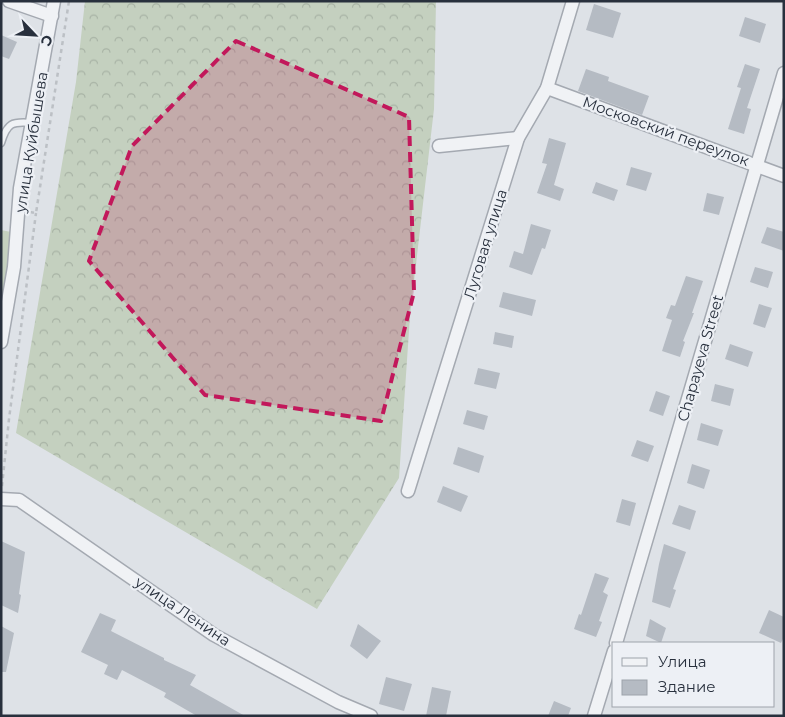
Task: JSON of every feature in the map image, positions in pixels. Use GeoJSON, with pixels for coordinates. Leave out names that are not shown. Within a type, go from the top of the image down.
{"type":"FeatureCollection","features":[{"type":"Feature","properties":{"kind":"street"},"geometry":{"type":"LineString","coordinates":[[9,1],[52,16]]}},
{"type":"Feature","properties":{"kind":"street","name":"улица Куйбышева"},"geometry":{"type":"LineString","coordinates":[[1,342],[14,267],[20,188],[54,1]]}},
{"type":"Feature","properties":{"kind":"street","name":"Луговая улица"},"geometry":{"type":"LineString","coordinates":[[408,491],[518,138],[547,88],[573,1]]}},
{"type":"Feature","properties":{"kind":"street","name":"Chapayeva Street"},"geometry":{"type":"LineString","coordinates":[[616,642],[784,73]]}},
{"type":"Feature","properties":{"kind":"street","name":"Московский переулок"},"geometry":{"type":"LineString","coordinates":[[547,88],[784,176]]}},
{"type":"Feature","properties":{"kind":"street"},"geometry":{"type":"LineString","coordinates":[[439,146],[518,138]]}},
{"type":"Feature","properties":{"kind":"street","name":"улица Ленина"},"geometry":{"type":"LineString","coordinates":[[2,493],[19,500],[214,635],[338,702],[371,716]]}},
{"type":"Feature","properties":{"kind":"street"},"geometry":{"type":"LineString","coordinates":[[594,716],[612,658]]}},
{"type":"Feature","properties":{"kind":"lane"},"geometry":{"type":"LineString","coordinates":[[1,143],[6,129],[13,123],[32,123]]}},
{"type":"Feature","properties":{"kind":"path"},"geometry":{"type":"LineString","coordinates":[[2,493],[9,419],[36,213],[69,1]]}},
{"type":"Feature","properties":{"kind":"path"},"geometry":{"type":"LineString","coordinates":[[19,210],[36,213]]}},
{"type":"Feature","properties":{"kind":"highlighted area"},"geometry":{"type":"Polygon","coordinates":[[[236,41],[409,117],[414,292],[381,421],[205,395],[89,261],[132,146],[236,41]]]}},
{"type":"Feature","properties":{"kind":"green space"},"geometry":{"type":"Polygon","coordinates":[[[85,1],[436,1],[434,109],[410,316],[399,478],[317,609],[16,433],[76,82],[85,1]]]}},
{"type":"Feature","properties":{"kind":"green space"},"geometry":{"type":"Polygon","coordinates":[[[1,230],[11,232],[12,237],[1,304],[1,230]]]}},
{"type":"Feature","properties":{"kind":"building"},"geometry":{"type":"Polygon","coordinates":[[[594,4],[621,13],[613,38],[586,30],[594,4]]]}},
{"type":"Feature","properties":{"kind":"building"},"geometry":{"type":"Polygon","coordinates":[[[745,17],[766,24],[760,43],[739,36],[745,17]]]}},
{"type":"Feature","properties":{"kind":"building"},"geometry":{"type":"Polygon","coordinates":[[[1,35],[17,42],[9,59],[1,56],[1,35]]]}},
{"type":"Feature","properties":{"kind":"building"},"geometry":{"type":"Polygon","coordinates":[[[745,64],[760,69],[747,108],[751,109],[744,134],[728,129],[741,88],[737,87],[745,64]]]}},
{"type":"Feature","properties":{"kind":"building"},"geometry":{"type":"Polygon","coordinates":[[[586,69],[609,77],[608,81],[649,96],[642,115],[578,91],[586,69]]]}},
{"type":"Feature","properties":{"kind":"building"},"geometry":{"type":"Polygon","coordinates":[[[549,138],[566,143],[554,185],[564,189],[560,201],[537,193],[547,164],[542,163],[549,138]]]}},
{"type":"Feature","properties":{"kind":"building"},"geometry":{"type":"Polygon","coordinates":[[[631,167],[652,173],[646,191],[626,185],[631,167]]]}},
{"type":"Feature","properties":{"kind":"building"},"geometry":{"type":"Polygon","coordinates":[[[596,182],[618,190],[614,201],[592,193],[596,182]]]}},
{"type":"Feature","properties":{"kind":"building"},"geometry":{"type":"Polygon","coordinates":[[[707,193],[724,197],[719,215],[703,211],[707,193]]]}},
{"type":"Feature","properties":{"kind":"building"},"geometry":{"type":"Polygon","coordinates":[[[531,224],[551,230],[545,249],[542,248],[532,275],[509,267],[514,251],[523,254],[531,224]]]}},
{"type":"Feature","properties":{"kind":"building"},"geometry":{"type":"Polygon","coordinates":[[[767,227],[784,232],[784,251],[761,243],[767,227]]]}},
{"type":"Feature","properties":{"kind":"building"},"geometry":{"type":"Polygon","coordinates":[[[755,267],[773,272],[768,288],[750,282],[755,267]]]}},
{"type":"Feature","properties":{"kind":"building"},"geometry":{"type":"Polygon","coordinates":[[[686,276],[703,281],[692,313],[694,313],[683,341],[685,342],[680,357],[662,351],[672,320],[666,318],[671,305],[675,306],[686,276]]]}},
{"type":"Feature","properties":{"kind":"building"},"geometry":{"type":"Polygon","coordinates":[[[503,292],[536,300],[532,316],[499,307],[503,292]]]}},
{"type":"Feature","properties":{"kind":"building"},"geometry":{"type":"Polygon","coordinates":[[[759,304],[772,308],[765,328],[753,324],[759,304]]]}},
{"type":"Feature","properties":{"kind":"building"},"geometry":{"type":"Polygon","coordinates":[[[495,332],[514,336],[512,348],[493,344],[495,332]]]}},
{"type":"Feature","properties":{"kind":"building"},"geometry":{"type":"Polygon","coordinates":[[[730,344],[753,352],[748,367],[725,359],[730,344]]]}},
{"type":"Feature","properties":{"kind":"building"},"geometry":{"type":"Polygon","coordinates":[[[478,368],[500,373],[496,389],[474,384],[478,368]]]}},
{"type":"Feature","properties":{"kind":"building"},"geometry":{"type":"Polygon","coordinates":[[[715,384],[734,389],[730,406],[711,401],[715,384]]]}},
{"type":"Feature","properties":{"kind":"building"},"geometry":{"type":"Polygon","coordinates":[[[656,391],[670,396],[663,416],[649,411],[656,391]]]}},
{"type":"Feature","properties":{"kind":"building"},"geometry":{"type":"Polygon","coordinates":[[[467,410],[488,416],[484,430],[463,424],[467,410]]]}},
{"type":"Feature","properties":{"kind":"building"},"geometry":{"type":"Polygon","coordinates":[[[701,423],[723,430],[718,446],[697,440],[701,423]]]}},
{"type":"Feature","properties":{"kind":"building"},"geometry":{"type":"Polygon","coordinates":[[[637,440],[654,446],[648,462],[631,456],[637,440]]]}},
{"type":"Feature","properties":{"kind":"building"},"geometry":{"type":"Polygon","coordinates":[[[458,447],[484,456],[479,473],[453,464],[458,447]]]}},
{"type":"Feature","properties":{"kind":"building"},"geometry":{"type":"Polygon","coordinates":[[[692,464],[710,470],[704,489],[687,483],[692,464]]]}},
{"type":"Feature","properties":{"kind":"building"},"geometry":{"type":"Polygon","coordinates":[[[443,486],[468,496],[461,512],[437,502],[443,486]]]}},
{"type":"Feature","properties":{"kind":"building"},"geometry":{"type":"Polygon","coordinates":[[[622,499],[636,503],[630,526],[616,522],[622,499]]]}},
{"type":"Feature","properties":{"kind":"building"},"geometry":{"type":"Polygon","coordinates":[[[679,505],[696,511],[690,530],[672,524],[679,505]]]}},
{"type":"Feature","properties":{"kind":"building"},"geometry":{"type":"Polygon","coordinates":[[[1,541],[25,552],[18,613],[1,605],[1,541]]]}},
{"type":"Feature","properties":{"kind":"building"},"geometry":{"type":"Polygon","coordinates":[[[664,544],[686,552],[673,589],[676,590],[670,608],[652,602],[664,544]]]}},
{"type":"Feature","properties":{"kind":"building"},"geometry":{"type":"Polygon","coordinates":[[[595,573],[609,578],[603,592],[608,595],[599,621],[602,622],[596,637],[574,629],[579,614],[581,615],[595,573]]]}},
{"type":"Feature","properties":{"kind":"building"},"geometry":{"type":"Polygon","coordinates":[[[769,610],[784,617],[784,637],[781,643],[759,633],[769,610]]]}},
{"type":"Feature","properties":{"kind":"building"},"geometry":{"type":"Polygon","coordinates":[[[100,613],[116,620],[111,631],[196,675],[190,685],[245,716],[197,716],[164,697],[166,693],[122,670],[117,680],[104,674],[108,665],[81,652],[100,613]]]}},
{"type":"Feature","properties":{"kind":"building"},"geometry":{"type":"Polygon","coordinates":[[[650,619],[666,628],[661,642],[646,636],[650,619]]]}},
{"type":"Feature","properties":{"kind":"building"},"geometry":{"type":"Polygon","coordinates":[[[358,624],[381,641],[367,659],[350,646],[358,624]]]}},
{"type":"Feature","properties":{"kind":"building"},"geometry":{"type":"Polygon","coordinates":[[[1,626],[14,633],[6,672],[1,672],[1,626]]]}},
{"type":"Feature","properties":{"kind":"building"},"geometry":{"type":"Polygon","coordinates":[[[386,677],[412,684],[404,711],[379,704],[386,677]]]}},
{"type":"Feature","properties":{"kind":"building"},"geometry":{"type":"Polygon","coordinates":[[[432,687],[451,691],[446,716],[426,716],[432,687]]]}},
{"type":"Feature","properties":{"kind":"building"},"geometry":{"type":"Polygon","coordinates":[[[554,701],[571,708],[568,716],[548,716],[554,701]]]}}]}
